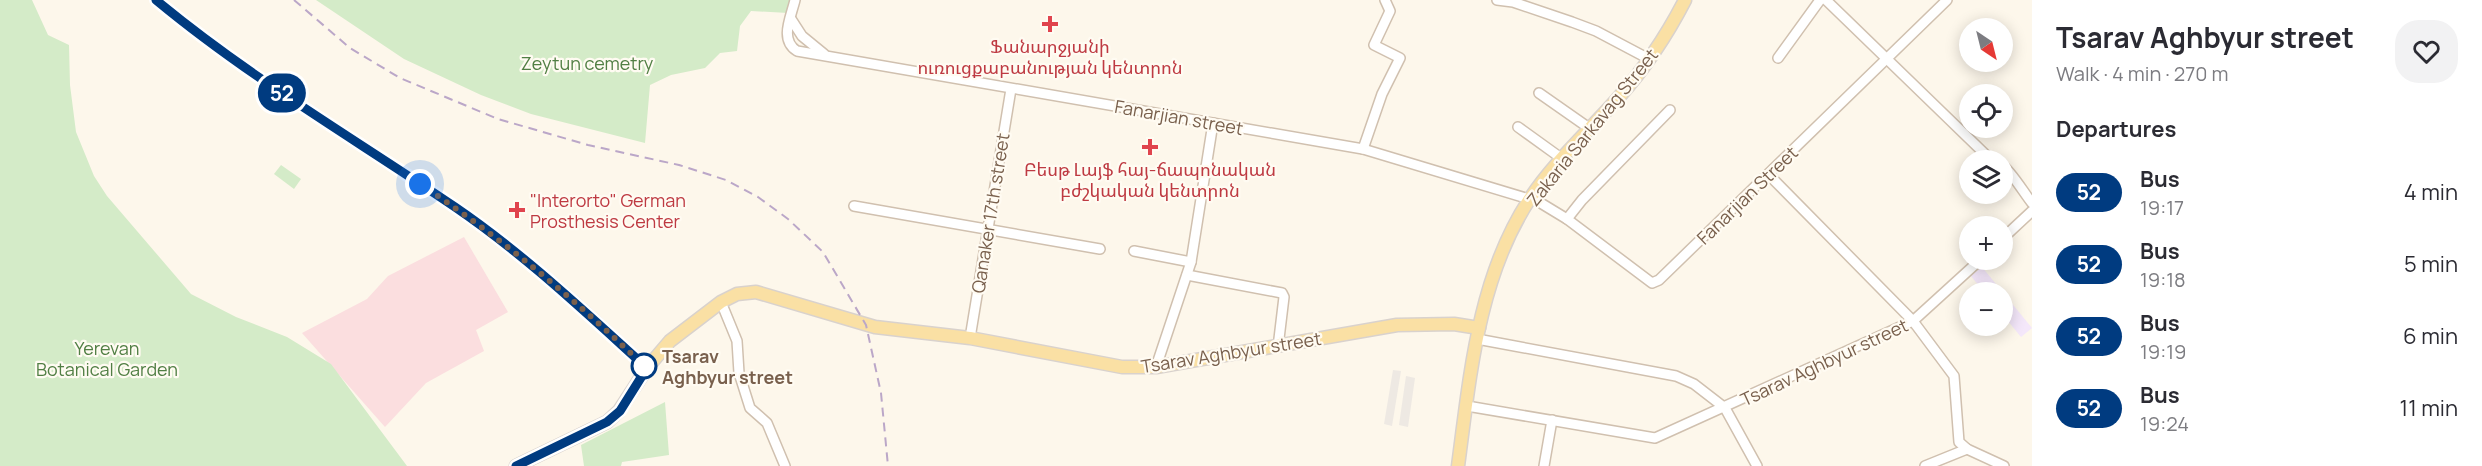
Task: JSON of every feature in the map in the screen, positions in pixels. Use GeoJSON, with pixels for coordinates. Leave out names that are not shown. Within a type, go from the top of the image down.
{"type":"FeatureCollection","features":[{"type":"Feature","properties":{"kind":"main road","name":"Zakaria Sarkavag Street"},"geometry":{"type":"LineString","coordinates":[[1458,466],[1478,334],[1492,280],[1514,228],[1530,199],[1562,158],[1649,59],[1669,31],[1685,0]]}},
{"type":"Feature","properties":{"kind":"main road","name":"Tsarav Aghbyur street"},"geometry":{"type":"LineString","coordinates":[[516,466],[607,422],[620,411],[647,368],[670,341],[721,302],[736,294],[756,292],[813,307],[866,325],[970,338],[1122,368],[1156,368],[1397,325],[1454,324],[1478,334]]}},
{"type":"Feature","properties":{"kind":"street"},"geometry":{"type":"LineString","coordinates":[[156,0],[238,63],[457,208],[508,247],[613,336],[647,368]]}},
{"type":"Feature","properties":{"kind":"street","name":"Fanarjian street"},"geometry":{"type":"LineString","coordinates":[[795,0],[786,38],[790,46],[797,51],[1363,150],[1530,199]]}},
{"type":"Feature","properties":{"kind":"street"},"geometry":{"type":"LineString","coordinates":[[1363,150],[1382,94],[1400,58],[1374,45],[1390,10],[1385,0]]}},
{"type":"Feature","properties":{"kind":"street"},"geometry":{"type":"LineString","coordinates":[[1497,0],[1513,2],[1596,31],[1649,59]]}},
{"type":"Feature","properties":{"kind":"street"},"geometry":{"type":"LineString","coordinates":[[1778,58],[1820,0]]}},
{"type":"Feature","properties":{"kind":"street"},"geometry":{"type":"LineString","coordinates":[[1826,0],[1982,150]]}},
{"type":"Feature","properties":{"kind":"street","name":"Fanarjian Street"},"geometry":{"type":"LineString","coordinates":[[1530,199],[1567,219],[1652,283],[1659,280],[1947,0]]}},
{"type":"Feature","properties":{"kind":"street","name":"Fanarjian street"},"geometry":{"type":"LineString","coordinates":[[791,19],[802,36],[824,54]]}},
{"type":"Feature","properties":{"kind":"street","name":"Qanaker 17th street"},"geometry":{"type":"LineString","coordinates":[[970,338],[1011,89]]}},
{"type":"Feature","properties":{"kind":"street"},"geometry":{"type":"LineString","coordinates":[[1539,93],[1589,128]]}},
{"type":"Feature","properties":{"kind":"street"},"geometry":{"type":"LineString","coordinates":[[1567,219],[1670,110]]}},
{"type":"Feature","properties":{"kind":"street"},"geometry":{"type":"LineString","coordinates":[[1156,368],[1191,262],[1213,123]]}},
{"type":"Feature","properties":{"kind":"street"},"geometry":{"type":"LineString","coordinates":[[1518,127],[1562,158]]}},
{"type":"Feature","properties":{"kind":"street"},"geometry":{"type":"LineString","coordinates":[[1769,175],[1913,321],[1955,380],[1958,439],[1967,449],[2004,466]]}},
{"type":"Feature","properties":{"kind":"street"},"geometry":{"type":"LineString","coordinates":[[2013,180],[2032,203]]}},
{"type":"Feature","properties":{"kind":"street"},"geometry":{"type":"LineString","coordinates":[[854,206],[1100,249]]}},
{"type":"Feature","properties":{"kind":"street"},"geometry":{"type":"LineString","coordinates":[[2013,229],[2032,211]]}},
{"type":"Feature","properties":{"kind":"street"},"geometry":{"type":"LineString","coordinates":[[1134,251],[1191,262]]}},
{"type":"Feature","properties":{"kind":"street","name":"Tsarav Aghbyur street"},"geometry":{"type":"LineString","coordinates":[[1478,334],[1676,376],[1694,384],[1725,408],[1913,321],[1969,270]]}},
{"type":"Feature","properties":{"kind":"street"},"geometry":{"type":"LineString","coordinates":[[1187,275],[1284,295],[1278,347]]}},
{"type":"Feature","properties":{"kind":"street"},"geometry":{"type":"LineString","coordinates":[[721,302],[734,328],[739,373],[750,408],[767,423],[785,466]]}},
{"type":"Feature","properties":{"kind":"street"},"geometry":{"type":"LineString","coordinates":[[1467,406],[1655,438],[1725,408],[1757,466]]}},
{"type":"Feature","properties":{"kind":"street"},"geometry":{"type":"LineString","coordinates":[[1544,466],[1552,420]]}},
{"type":"Feature","properties":{"kind":"street"},"geometry":{"type":"LineString","coordinates":[[1925,466],[1967,449]]}},
{"type":"Feature","properties":{"kind":"shaded area"},"geometry":{"type":"Polygon","coordinates":[[[464,237],[508,312],[476,330],[484,351],[426,383],[385,427],[302,333],[367,299],[388,276],[464,237]]]}},
{"type":"Feature","properties":{"kind":"shaded area"},"geometry":{"type":"Polygon","coordinates":[[[1978,270],[1984,270],[1994,282],[1976,282],[1971,276],[1978,270]]]}},
{"type":"Feature","properties":{"kind":"shaded area"},"geometry":{"type":"Polygon","coordinates":[[[2013,305],[2032,328],[2021,337],[2013,327],[2013,305]]]}},
{"type":"Feature","properties":{"kind":"shaded area"},"geometry":{"type":"Polygon","coordinates":[[[1393,370],[1401,371],[1392,426],[1384,424],[1393,370]]]}},
{"type":"Feature","properties":{"kind":"shaded area"},"geometry":{"type":"Polygon","coordinates":[[[1406,376],[1415,378],[1408,427],[1399,425],[1406,376]]]}},
{"type":"Feature","properties":{"kind":"green space","name":"Yerevan Botanical Garden"},"geometry":{"type":"Polygon","coordinates":[[[0,0],[32,0],[48,35],[69,45],[70,85],[76,132],[94,176],[107,196],[191,294],[236,317],[287,337],[331,364],[407,466],[0,466],[0,0]]]}},
{"type":"Feature","properties":{"kind":"green space","name":"Zeytun cemetry"},"geometry":{"type":"Polygon","coordinates":[[[316,0],[790,0],[788,13],[751,11],[740,26],[737,51],[720,53],[705,68],[671,75],[650,85],[645,143],[531,114],[481,95],[404,59],[316,0]]]}},
{"type":"Feature","properties":{"kind":"green space"},"geometry":{"type":"Polygon","coordinates":[[[281,165],[301,179],[294,189],[274,174],[281,165]]]}},
{"type":"Feature","properties":{"kind":"green space"},"geometry":{"type":"Polygon","coordinates":[[[665,402],[669,455],[622,462],[621,466],[584,466],[581,445],[665,402]]]}},
{"type":"Feature","properties":{"kind":"railway"},"geometry":{"type":"LineString","coordinates":[[294,0],[350,48],[400,78],[498,119],[588,145],[679,165],[726,180],[758,197],[788,219],[823,252],[866,325],[881,393],[888,466]]}},
{"type":"Feature","properties":{"kind":"bus line","name":"52"},"geometry":{"type":"LineString","coordinates":[[156,0],[238,63],[457,208],[508,247],[613,336],[647,368],[620,411],[607,422],[516,466]]}},
{"type":"Feature","properties":{"kind":"place","name":"Ֆանարջյանի ուռուցքաբանության կենտրոն"},"geometry":{"type":"Point","coordinates":[1050,24]}},
{"type":"Feature","properties":{"kind":"place","name":"Բեսթ Լայֆ հայ-ճապոնական բժշկական կենտրոն"},"geometry":{"type":"Point","coordinates":[1150,147]}},
{"type":"Feature","properties":{"kind":"place","name":"\"Interorto\" German Prosthesis Center"},"geometry":{"type":"Point","coordinates":[517,210]}},
{"type":"Feature","properties":{"kind":"place","name":"Tsarav Aghbyur street"},"geometry":{"type":"Point","coordinates":[644,366]}},
{"type":"Feature","properties":{"kind":"route"},"geometry":{"type":"LineString","coordinates":[[420,184],[457,208],[508,247],[613,336],[644,366]]}}]}
